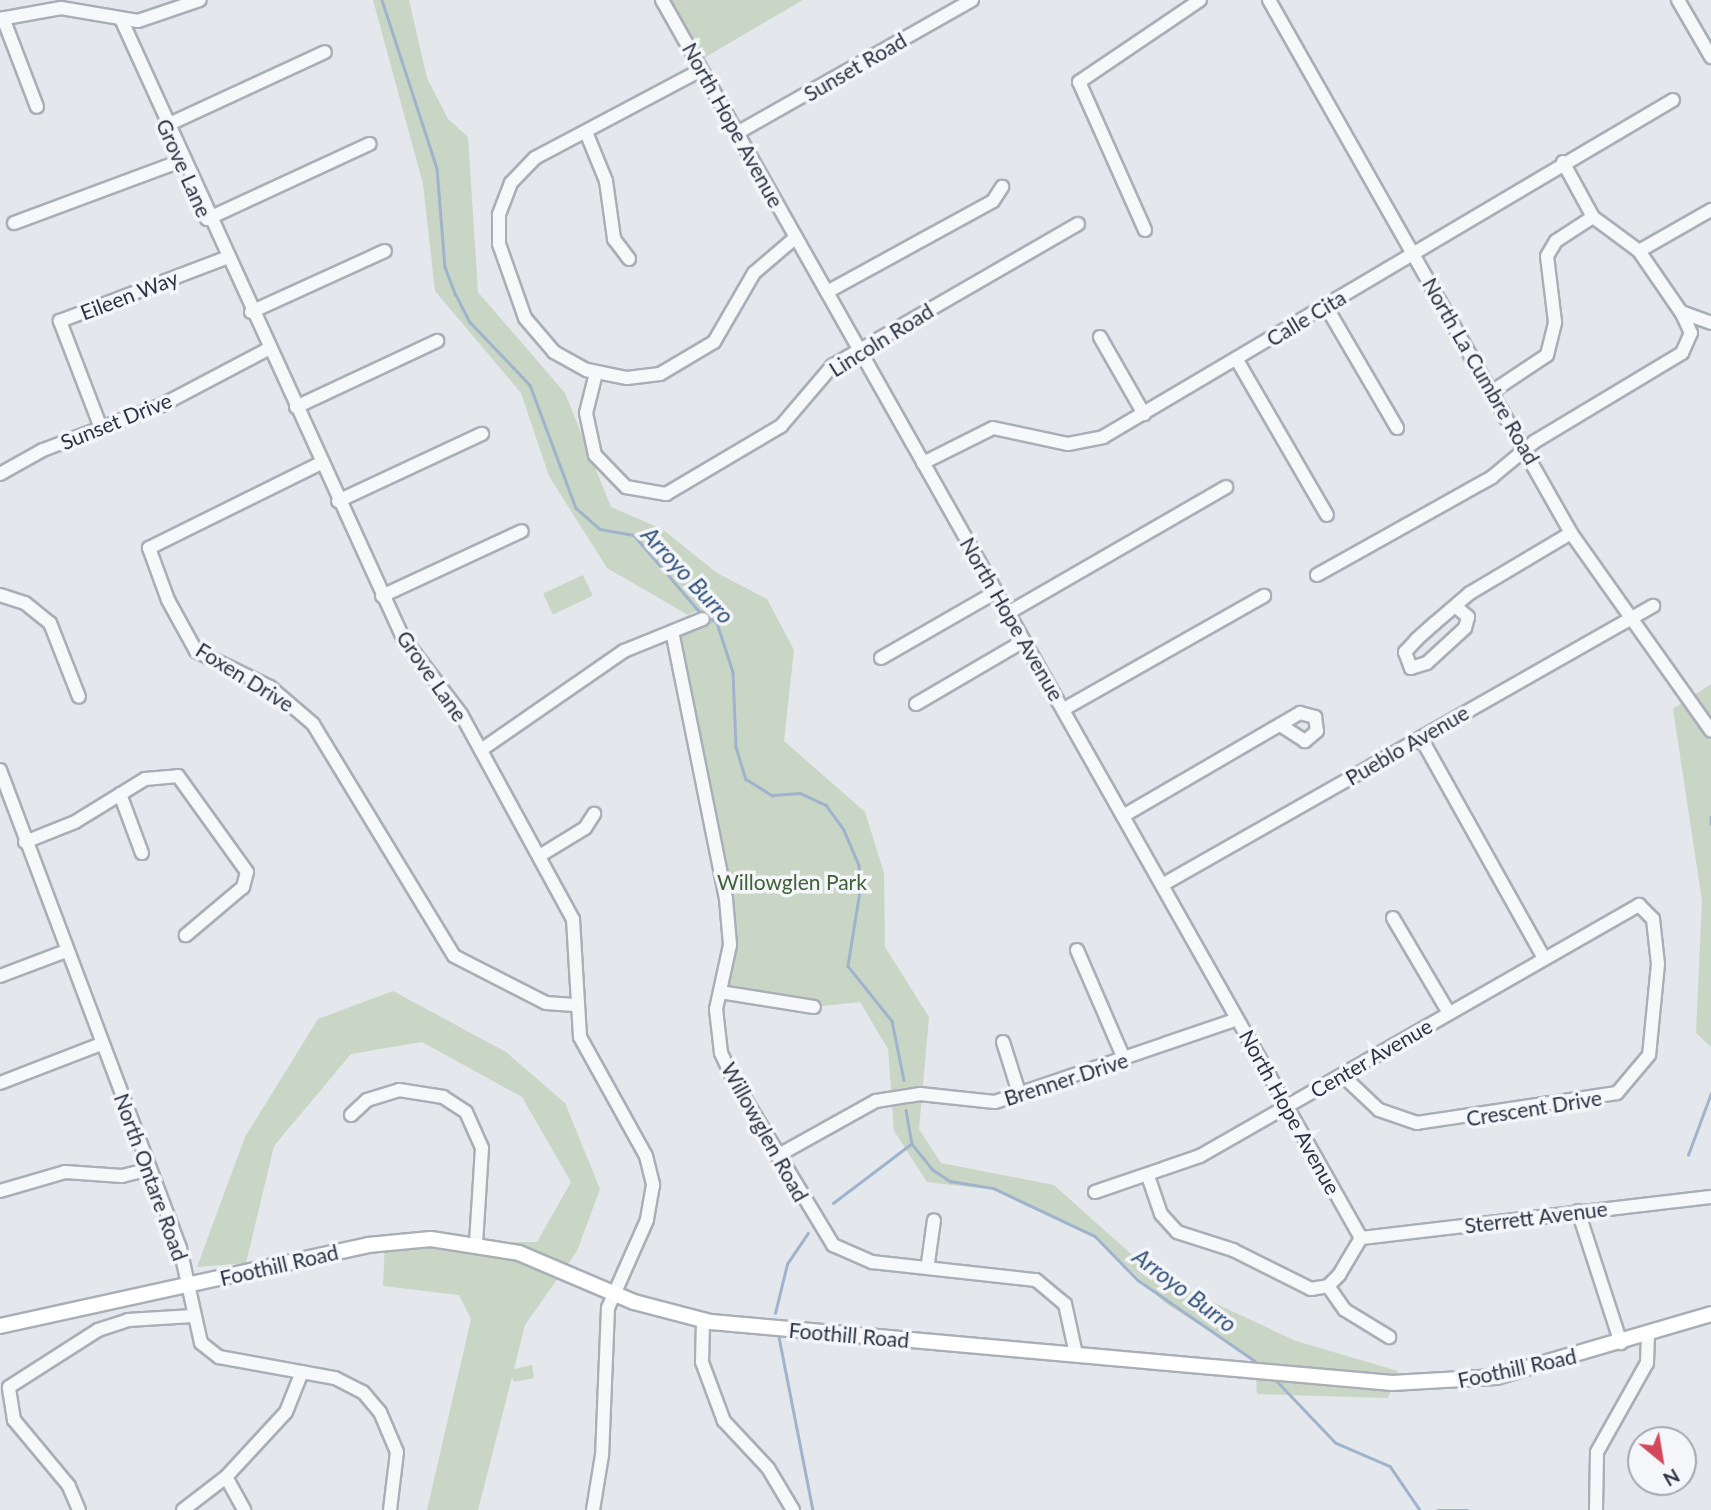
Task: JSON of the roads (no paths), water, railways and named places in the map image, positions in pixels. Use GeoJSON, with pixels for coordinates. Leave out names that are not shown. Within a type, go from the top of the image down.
{"type":"FeatureCollection","features":[{"type":"Feature","properties":{"kind":"main road","name":"Foothill Road"},"geometry":{"type":"LineString","coordinates":[[0,1326],[378,1243],[476,1243],[538,1259],[613,1294],[703,1321],[1428,1384],[1496,1377],[1621,1343],[1711,1314]]}},
{"type":"Feature","properties":{"kind":"street"},"geometry":{"type":"LineString","coordinates":[[37,107],[1,18],[61,8],[122,21],[159,17],[200,0]]}},
{"type":"Feature","properties":{"kind":"street","name":"North Hope Avenue"},"geometry":{"type":"LineString","coordinates":[[662,0],[1361,1238]]}},
{"type":"Feature","properties":{"kind":"street","name":"Sunset Road"},"geometry":{"type":"LineString","coordinates":[[737,133],[972,0]]}},
{"type":"Feature","properties":{"kind":"street"},"geometry":{"type":"LineString","coordinates":[[1145,230],[1079,82],[1200,0]]}},
{"type":"Feature","properties":{"kind":"street","name":"North La Cumbre Road"},"geometry":{"type":"LineString","coordinates":[[1269,0],[1526,448],[1571,533],[1628,620],[1711,731]]}},
{"type":"Feature","properties":{"kind":"street"},"geometry":{"type":"LineString","coordinates":[[1678,0],[1711,57]]}},
{"type":"Feature","properties":{"kind":"street","name":"Grove Lane"},"geometry":{"type":"LineString","coordinates":[[122,21],[207,219],[382,596],[411,653],[481,750],[541,855],[578,937],[575,1005],[580,1037],[646,1156],[653,1185],[647,1220],[613,1294],[593,1510]]}},
{"type":"Feature","properties":{"kind":"street"},"geometry":{"type":"LineString","coordinates":[[165,126],[325,52]]}},
{"type":"Feature","properties":{"kind":"street"},"geometry":{"type":"LineString","coordinates":[[701,70],[586,132],[518,173],[501,204],[498,226],[509,285],[529,324],[554,352],[596,373],[643,377],[702,353],[725,329],[765,260],[796,237]]}},
{"type":"Feature","properties":{"kind":"street","name":"Calle Cita"},"geometry":{"type":"LineString","coordinates":[[923,463],[984,430],[1007,428],[1084,443],[1144,414],[1327,308],[1412,248],[1672,100]]}},
{"type":"Feature","properties":{"kind":"street"},"geometry":{"type":"LineString","coordinates":[[586,132],[606,181],[614,239],[629,259]]}},
{"type":"Feature","properties":{"kind":"street"},"geometry":{"type":"LineString","coordinates":[[207,219],[369,144]]}},
{"type":"Feature","properties":{"kind":"street"},"geometry":{"type":"LineString","coordinates":[[15,223],[181,161]]}},
{"type":"Feature","properties":{"kind":"street"},"geometry":{"type":"LineString","coordinates":[[1317,575],[1492,477],[1526,448],[1682,353],[1691,333],[1681,312],[1639,251],[1593,217],[1563,162]]}},
{"type":"Feature","properties":{"kind":"street"},"geometry":{"type":"LineString","coordinates":[[827,292],[993,201],[1002,187]]}},
{"type":"Feature","properties":{"kind":"street"},"geometry":{"type":"LineString","coordinates":[[1639,251],[1711,210]]}},
{"type":"Feature","properties":{"kind":"street"},"geometry":{"type":"LineString","coordinates":[[1493,391],[1547,355],[1555,322],[1547,256],[1556,242],[1593,217]]}},
{"type":"Feature","properties":{"kind":"street","name":"Lincoln Road"},"geometry":{"type":"LineString","coordinates":[[596,373],[586,413],[596,455],[626,487],[657,496],[764,439],[823,374],[859,349],[1078,224]]}},
{"type":"Feature","properties":{"kind":"street"},"geometry":{"type":"LineString","coordinates":[[251,312],[385,251]]}},
{"type":"Feature","properties":{"kind":"street","name":"Eileen Way"},"geometry":{"type":"LineString","coordinates":[[101,428],[60,321],[226,258]]}},
{"type":"Feature","properties":{"kind":"street"},"geometry":{"type":"LineString","coordinates":[[1327,308],[1396,428]]}},
{"type":"Feature","properties":{"kind":"street"},"geometry":{"type":"LineString","coordinates":[[1681,312],[1711,323]]}},
{"type":"Feature","properties":{"kind":"street"},"geometry":{"type":"LineString","coordinates":[[1100,337],[1144,414]]}},
{"type":"Feature","properties":{"kind":"street"},"geometry":{"type":"LineString","coordinates":[[296,407],[437,341]]}},
{"type":"Feature","properties":{"kind":"street","name":"Sunset Drive"},"geometry":{"type":"LineString","coordinates":[[1,472],[101,428],[162,405],[268,349]]}},
{"type":"Feature","properties":{"kind":"street"},"geometry":{"type":"LineString","coordinates":[[1237,360],[1327,515]]}},
{"type":"Feature","properties":{"kind":"street"},"geometry":{"type":"LineString","coordinates":[[338,501],[482,434]]}},
{"type":"Feature","properties":{"kind":"street","name":"Foxen Drive"},"geometry":{"type":"LineString","coordinates":[[321,463],[149,548],[168,600],[196,651],[270,688],[313,724],[454,956],[546,1003],[575,1005]]}},
{"type":"Feature","properties":{"kind":"street"},"geometry":{"type":"LineString","coordinates":[[1008,612],[1226,486]]}},
{"type":"Feature","properties":{"kind":"street"},"geometry":{"type":"LineString","coordinates":[[382,596],[522,531]]}},
{"type":"Feature","properties":{"kind":"street"},"geometry":{"type":"LineString","coordinates":[[1455,606],[1468,617],[1465,628],[1427,663],[1410,668],[1405,652],[1455,606],[1571,533]]}},
{"type":"Feature","properties":{"kind":"street"},"geometry":{"type":"LineString","coordinates":[[881,658],[996,592]]}},
{"type":"Feature","properties":{"kind":"street"},"geometry":{"type":"LineString","coordinates":[[0,595],[25,603],[50,623],[79,697]]}},
{"type":"Feature","properties":{"kind":"street"},"geometry":{"type":"LineString","coordinates":[[1064,709],[1264,596]]}},
{"type":"Feature","properties":{"kind":"street","name":"Pueblo Avenue"},"geometry":{"type":"LineString","coordinates":[[1162,885],[1653,606]]}},
{"type":"Feature","properties":{"kind":"street"},"geometry":{"type":"LineString","coordinates":[[481,750],[624,651],[673,636],[703,619]]}},
{"type":"Feature","properties":{"kind":"street","name":"Willowglen Road"},"geometry":{"type":"LineString","coordinates":[[673,636],[726,899],[730,945],[720,992],[721,1053],[777,1156],[818,1229],[842,1251],[872,1262],[928,1264],[1052,1288],[1073,1320],[1076,1354]]}},
{"type":"Feature","properties":{"kind":"street"},"geometry":{"type":"LineString","coordinates":[[916,704],[1024,641]]}},
{"type":"Feature","properties":{"kind":"street"},"geometry":{"type":"LineString","coordinates":[[1123,817],[1280,725]]}},
{"type":"Feature","properties":{"kind":"street"},"geometry":{"type":"LineString","coordinates":[[1421,738],[1544,958]]}},
{"type":"Feature","properties":{"kind":"street","name":"North Ontare Road"},"geometry":{"type":"LineString","coordinates":[[1,775],[150,1168],[187,1285],[201,1343],[213,1354],[355,1386],[380,1412],[399,1465],[390,1510]]}},
{"type":"Feature","properties":{"kind":"street"},"geometry":{"type":"LineString","coordinates":[[25,842],[156,775],[178,776],[245,867],[243,887],[186,935]]}},
{"type":"Feature","properties":{"kind":"street"},"geometry":{"type":"LineString","coordinates":[[120,794],[142,853]]}},
{"type":"Feature","properties":{"kind":"street"},"geometry":{"type":"LineString","coordinates":[[541,855],[594,814]]}},
{"type":"Feature","properties":{"kind":"street","name":"Center Avenue"},"geometry":{"type":"LineString","coordinates":[[1095,1192],[1200,1156],[1639,905]]}},
{"type":"Feature","properties":{"kind":"street","name":"Crescent Drive"},"geometry":{"type":"LineString","coordinates":[[1343,1076],[1379,1110],[1417,1123],[1618,1093],[1649,1055],[1656,927],[1639,905]]}},
{"type":"Feature","properties":{"kind":"street"},"geometry":{"type":"LineString","coordinates":[[1393,918],[1449,1013]]}},
{"type":"Feature","properties":{"kind":"street"},"geometry":{"type":"LineString","coordinates":[[1077,950],[1125,1061]]}},
{"type":"Feature","properties":{"kind":"street"},"geometry":{"type":"LineString","coordinates":[[0,976],[66,951]]}},
{"type":"Feature","properties":{"kind":"street"},"geometry":{"type":"LineString","coordinates":[[720,992],[814,1007]]}},
{"type":"Feature","properties":{"kind":"street","name":"Brenner Drive"},"geometry":{"type":"LineString","coordinates":[[777,1156],[893,1096],[982,1103],[1020,1096],[1125,1061],[1237,1018]]}},
{"type":"Feature","properties":{"kind":"street"},"geometry":{"type":"LineString","coordinates":[[1003,1042],[1020,1096]]}},
{"type":"Feature","properties":{"kind":"street"},"geometry":{"type":"LineString","coordinates":[[0,1083],[101,1044]]}},
{"type":"Feature","properties":{"kind":"street"},"geometry":{"type":"LineString","coordinates":[[351,1115],[367,1100],[398,1090],[443,1097],[466,1112],[482,1148],[476,1243]]}},
{"type":"Feature","properties":{"kind":"street"},"geometry":{"type":"LineString","coordinates":[[0,1191],[65,1172],[122,1176],[150,1168]]}},
{"type":"Feature","properties":{"kind":"street"},"geometry":{"type":"LineString","coordinates":[[1148,1176],[1161,1214],[1186,1238],[1233,1250],[1311,1289],[1328,1286],[1361,1238]]}},
{"type":"Feature","properties":{"kind":"street","name":"Sterrett Avenue"},"geometry":{"type":"LineString","coordinates":[[1361,1238],[1711,1197]]}},
{"type":"Feature","properties":{"kind":"street"},"geometry":{"type":"LineString","coordinates":[[1578,1211],[1621,1343]]}},
{"type":"Feature","properties":{"kind":"street"},"geometry":{"type":"LineString","coordinates":[[928,1264],[934,1220]]}},
{"type":"Feature","properties":{"kind":"street"},"geometry":{"type":"LineString","coordinates":[[1328,1286],[1345,1310],[1389,1337]]}},
{"type":"Feature","properties":{"kind":"street"},"geometry":{"type":"LineString","coordinates":[[79,1510],[69,1486],[14,1420],[9,1387],[106,1327],[193,1315]]}},
{"type":"Feature","properties":{"kind":"street"},"geometry":{"type":"LineString","coordinates":[[703,1321],[702,1362],[724,1421],[768,1468],[793,1510]]}},
{"type":"Feature","properties":{"kind":"street"},"geometry":{"type":"LineString","coordinates":[[1596,1510],[1597,1452],[1647,1363],[1648,1335]]}},
{"type":"Feature","properties":{"kind":"street"},"geometry":{"type":"LineString","coordinates":[[184,1510],[226,1477],[292,1404],[302,1372]]}},
{"type":"Feature","properties":{"kind":"street"},"geometry":{"type":"LineString","coordinates":[[226,1477],[244,1510]]}},
{"type":"Feature","properties":{"kind":"waterway","name":"Arroyo Burro"},"geometry":{"type":"LineString","coordinates":[[382,0],[437,168],[445,267],[456,295],[470,322],[530,385],[576,508],[600,529],[634,535],[698,610],[717,623],[733,672],[736,747],[746,779],[772,795],[800,793],[826,805],[844,830],[859,866],[860,891],[848,966],[892,1021],[904,1080]]}},
{"type":"Feature","properties":{"kind":"waterway"},"geometry":{"type":"LineString","coordinates":[[1711,817],[1711,824]]}},
{"type":"Feature","properties":{"kind":"waterway"},"geometry":{"type":"LineString","coordinates":[[1688,1155],[1711,1093]]}},
{"type":"Feature","properties":{"kind":"waterway","name":"Arroyo Burro"},"geometry":{"type":"LineString","coordinates":[[906,1110],[912,1144],[932,1169],[950,1181],[993,1188],[1095,1236],[1138,1280],[1255,1361]]}},
{"type":"Feature","properties":{"kind":"waterway"},"geometry":{"type":"LineString","coordinates":[[833,1203],[911,1144]]}},
{"type":"Feature","properties":{"kind":"waterway"},"geometry":{"type":"LineString","coordinates":[[775,1313],[787,1264],[808,1233]]}},
{"type":"Feature","properties":{"kind":"waterway"},"geometry":{"type":"LineString","coordinates":[[779,1337],[813,1510]]}},
{"type":"Feature","properties":{"kind":"waterway","name":"Arroyo Burro"},"geometry":{"type":"LineString","coordinates":[[1275,1379],[1336,1443],[1390,1466],[1420,1510]]}},
{"type":"Feature","properties":{"kind":"waterway","name":"Arroyo Burro"},"geometry":{"type":"LineString","coordinates":[[1438,1510],[1468,1510]]}},
{"type":"Feature","properties":{"kind":"park label","name":"Willowglen Park"},"geometry":{"type":"Point","coordinates":[792,882]}}]}
